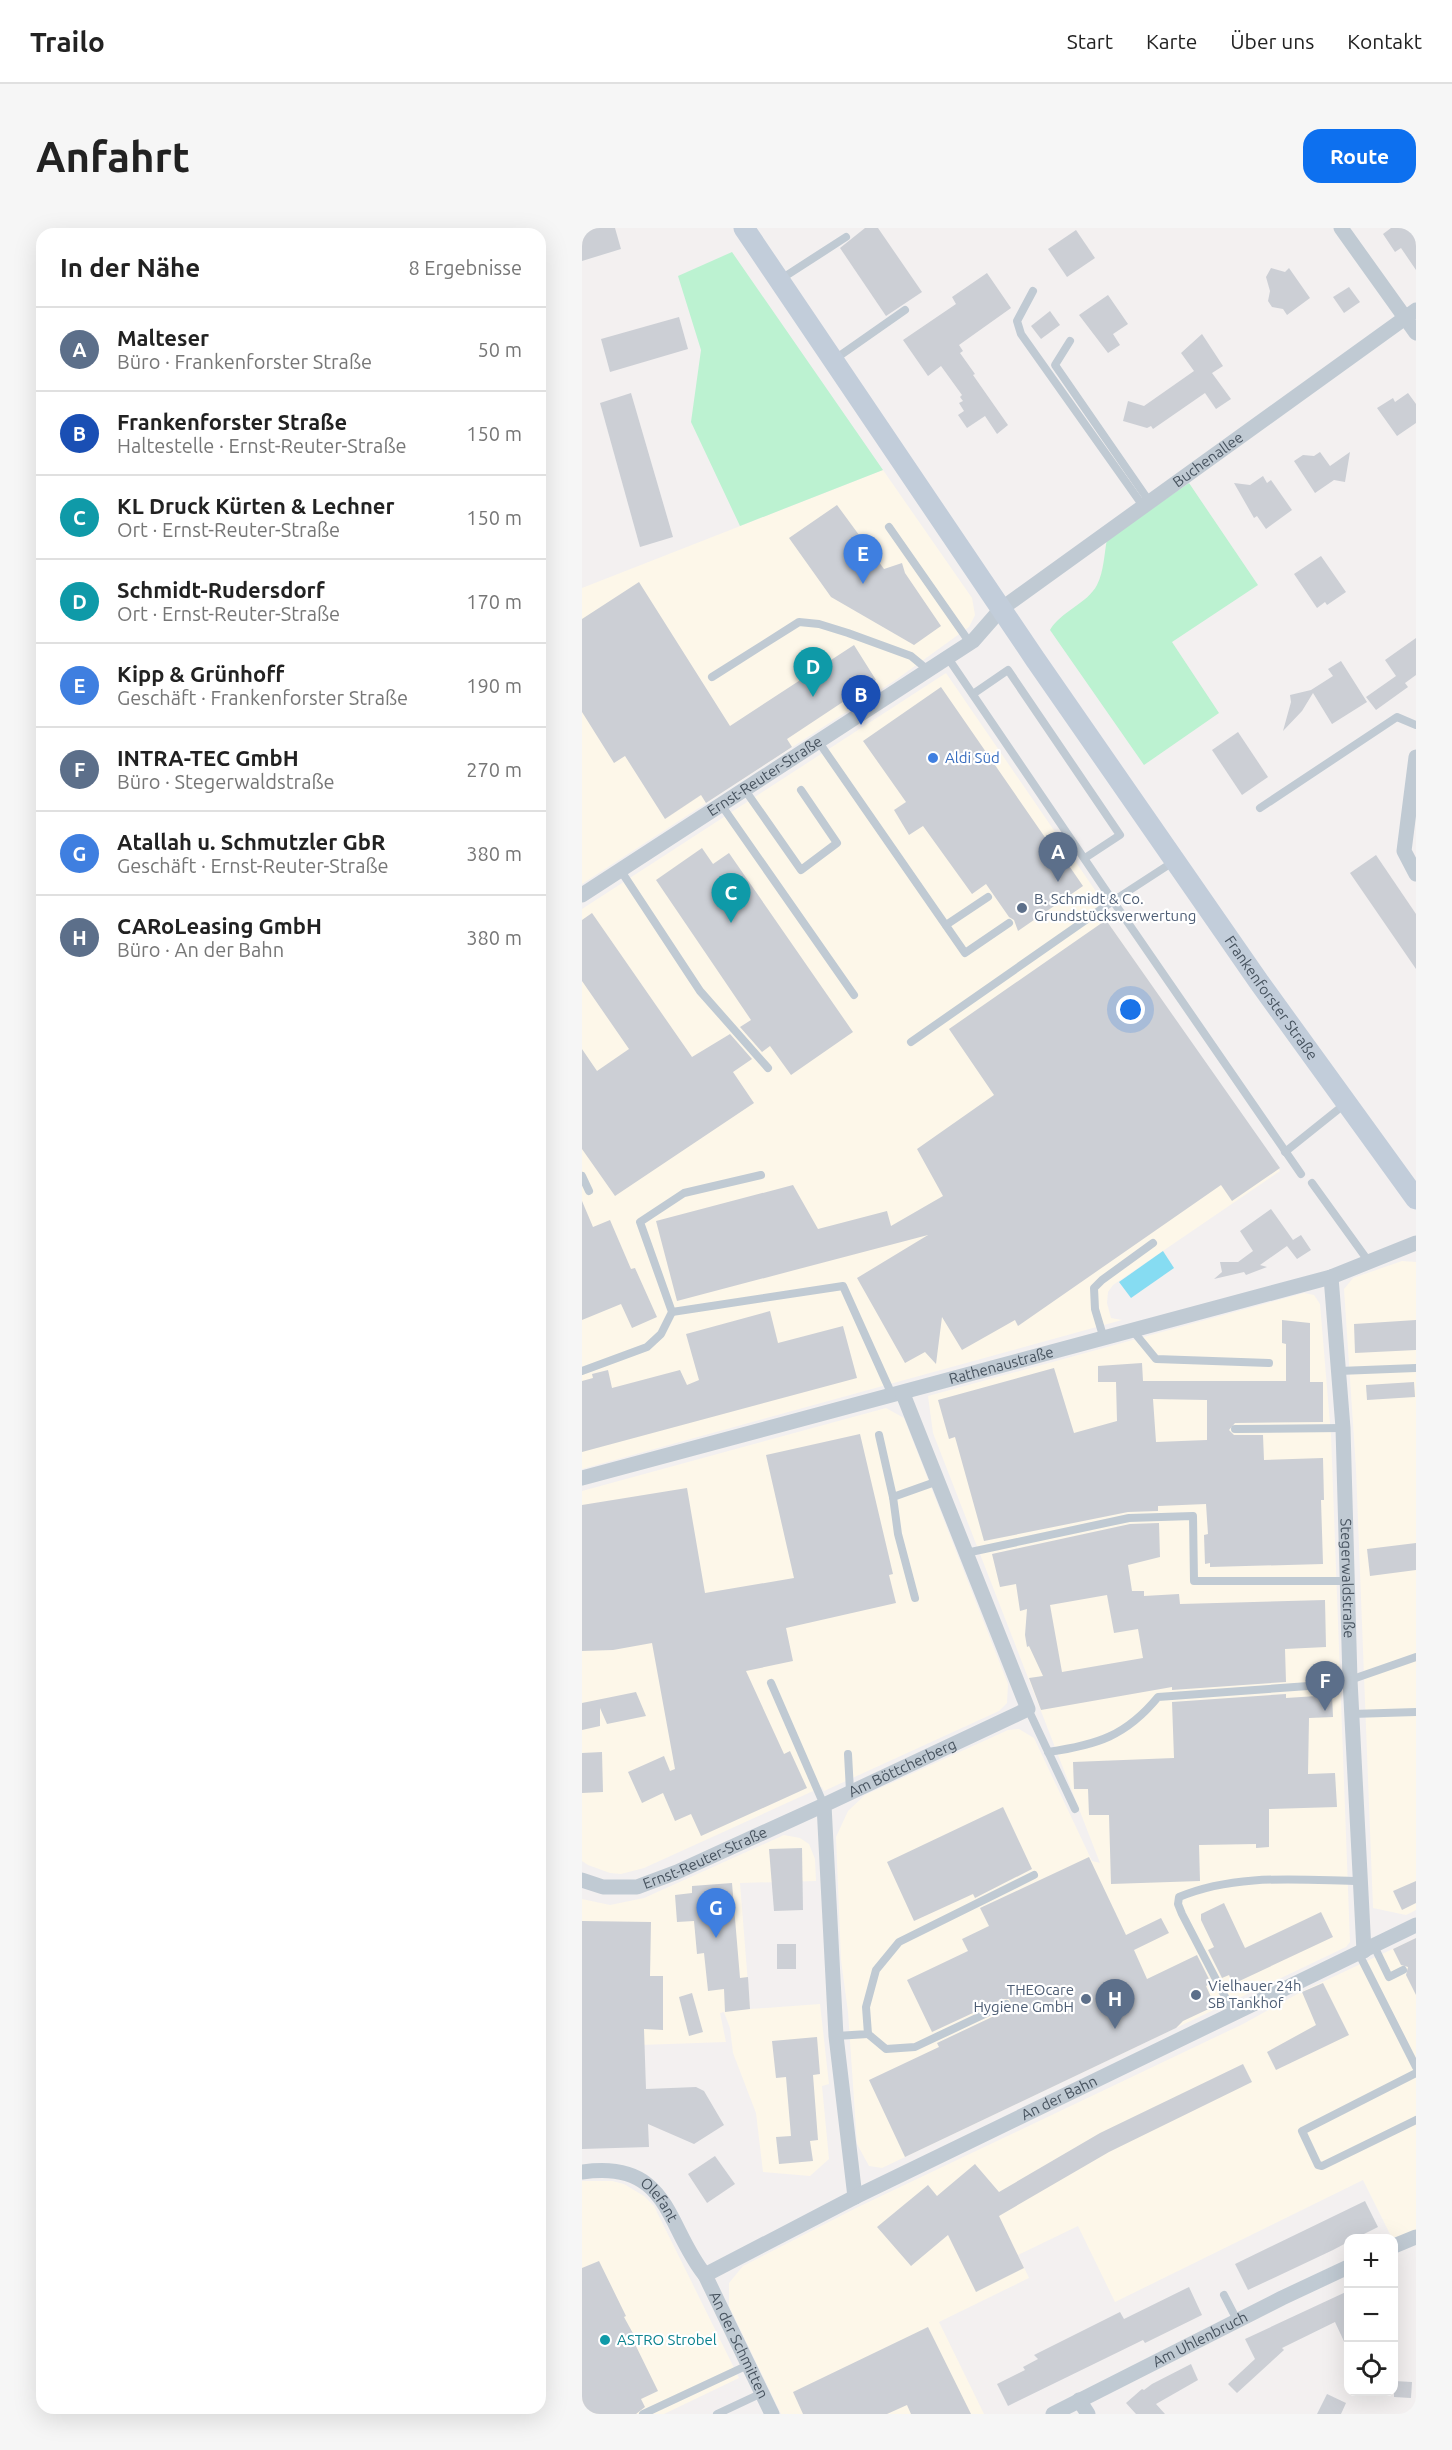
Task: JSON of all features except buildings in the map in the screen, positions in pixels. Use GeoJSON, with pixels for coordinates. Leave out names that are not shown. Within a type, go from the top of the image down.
{"type":"FeatureCollection","features":[{"type":"Feature","properties":{"kind":"main road","name":"Frankenforster Straße"},"geometry":{"type":"LineString","coordinates":[[744,228],[1000,609],[1175,861],[1416,1199]]}},
{"type":"Feature","properties":{"kind":"street"},"geometry":{"type":"LineString","coordinates":[[1341,228],[1411,314],[1416,333]]}},
{"type":"Feature","properties":{"kind":"street","name":"Buchenallee"},"geometry":{"type":"LineString","coordinates":[[1000,609],[1411,314]]}},
{"type":"Feature","properties":{"kind":"street","name":"Ernst-Reuter-Straße"},"geometry":{"type":"LineString","coordinates":[[582,895],[970,643],[986,629],[1000,609]]}},
{"type":"Feature","properties":{"kind":"street"},"geometry":{"type":"LineString","coordinates":[[1416,757],[1404,851],[1416,874]]}},
{"type":"Feature","properties":{"kind":"street","name":"Rathenaustraße"},"geometry":{"type":"LineString","coordinates":[[582,1478],[1331,1277],[1416,1243]]}},
{"type":"Feature","properties":{"kind":"street","name":"Stegerwaldstraße"},"geometry":{"type":"LineString","coordinates":[[1331,1277],[1343,1428],[1350,1681],[1360,1881],[1366,1950]]}},
{"type":"Feature","properties":{"kind":"street"},"geometry":{"type":"LineString","coordinates":[[898,1395],[938,1481],[1028,1709]]}},
{"type":"Feature","properties":{"kind":"street","name":"Am Böttcherberg"},"geometry":{"type":"LineString","coordinates":[[824,1805],[1028,1709]]}},
{"type":"Feature","properties":{"kind":"street"},"geometry":{"type":"LineString","coordinates":[[824,1805],[836,2036],[855,2197]]}},
{"type":"Feature","properties":{"kind":"street","name":"Ernst-Reuter-Straße"},"geometry":{"type":"LineString","coordinates":[[582,1880],[603,1887],[637,1887],[677,1872],[824,1805]]}},
{"type":"Feature","properties":{"kind":"street","name":"An der Bahn"},"geometry":{"type":"LineString","coordinates":[[705,2276],[855,2197],[1416,1925]]}},
{"type":"Feature","properties":{"kind":"street","name":"Olefant"},"geometry":{"type":"LineString","coordinates":[[582,2172],[619,2173],[633,2177],[657,2194],[675,2219],[691,2256],[705,2276]]}},
{"type":"Feature","properties":{"kind":"street"},"geometry":{"type":"LineString","coordinates":[[1398,2245],[1416,2237]]}},
{"type":"Feature","properties":{"kind":"street","name":"Am Uhlenbruch"},"geometry":{"type":"LineString","coordinates":[[1053,2414],[1237,2320],[1344,2269]]}},
{"type":"Feature","properties":{"kind":"street","name":"An der Schmitten"},"geometry":{"type":"LineString","coordinates":[[705,2276],[772,2414]]}},
{"type":"Feature","properties":{"kind":"street"},"geometry":{"type":"LineString","coordinates":[[1080,2400],[1088,2414]]}},
{"type":"Feature","properties":{"kind":"lane"},"geometry":{"type":"LineString","coordinates":[[779,280],[846,237]]}},
{"type":"Feature","properties":{"kind":"lane"},"geometry":{"type":"LineString","coordinates":[[1033,291],[1017,321],[1021,334],[1146,503]]}},
{"type":"Feature","properties":{"kind":"lane"},"geometry":{"type":"LineString","coordinates":[[834,361],[905,310]]}},
{"type":"Feature","properties":{"kind":"lane"},"geometry":{"type":"LineString","coordinates":[[1070,341],[1055,365],[1146,503]]}},
{"type":"Feature","properties":{"kind":"lane"},"geometry":{"type":"LineString","coordinates":[[889,528],[970,643]]}},
{"type":"Feature","properties":{"kind":"lane"},"geometry":{"type":"LineString","coordinates":[[712,677],[799,622],[819,624],[911,656],[928,670]]}},
{"type":"Feature","properties":{"kind":"lane"},"geometry":{"type":"LineString","coordinates":[[948,658],[1301,1174]]}},
{"type":"Feature","properties":{"kind":"lane"},"geometry":{"type":"LineString","coordinates":[[973,694],[1008,670],[1120,835],[1085,858]]}},
{"type":"Feature","properties":{"kind":"lane"},"geometry":{"type":"LineString","coordinates":[[1260,808],[1397,717],[1416,725]]}},
{"type":"Feature","properties":{"kind":"lane"},"geometry":{"type":"LineString","coordinates":[[819,741],[965,954],[1009,923]]}},
{"type":"Feature","properties":{"kind":"lane"},"geometry":{"type":"LineString","coordinates":[[745,790],[801,870],[837,843],[801,790]]}},
{"type":"Feature","properties":{"kind":"lane"},"geometry":{"type":"LineString","coordinates":[[722,806],[854,995]]}},
{"type":"Feature","properties":{"kind":"lane"},"geometry":{"type":"LineString","coordinates":[[912,1042],[1113,901],[1175,861]]}},
{"type":"Feature","properties":{"kind":"lane"},"geometry":{"type":"LineString","coordinates":[[621,871],[700,991],[768,1068]]}},
{"type":"Feature","properties":{"kind":"lane"},"geometry":{"type":"LineString","coordinates":[[946,925],[988,897]]}},
{"type":"Feature","properties":{"kind":"lane"},"geometry":{"type":"LineString","coordinates":[[1285,1152],[1346,1103]]}},
{"type":"Feature","properties":{"kind":"lane"},"geometry":{"type":"LineString","coordinates":[[582,1371],[647,1347],[661,1334],[672,1312],[640,1222],[684,1193],[761,1175]]}},
{"type":"Feature","properties":{"kind":"lane"},"geometry":{"type":"LineString","coordinates":[[582,1176],[589,1191]]}},
{"type":"Feature","properties":{"kind":"lane"},"geometry":{"type":"LineString","coordinates":[[1312,1184],[1369,1262]]}},
{"type":"Feature","properties":{"kind":"lane"},"geometry":{"type":"LineString","coordinates":[[1104,1339],[1095,1309],[1094,1288],[1153,1243]]}},
{"type":"Feature","properties":{"kind":"lane"},"geometry":{"type":"LineString","coordinates":[[672,1312],[843,1286],[898,1395]]}},
{"type":"Feature","properties":{"kind":"lane"},"geometry":{"type":"LineString","coordinates":[[1133,1331],[1156,1359],[1269,1363]]}},
{"type":"Feature","properties":{"kind":"lane"},"geometry":{"type":"LineString","coordinates":[[1338,1371],[1416,1368]]}},
{"type":"Feature","properties":{"kind":"lane"},"geometry":{"type":"LineString","coordinates":[[1235,1430],[1343,1428]]}},
{"type":"Feature","properties":{"kind":"lane"},"geometry":{"type":"LineString","coordinates":[[879,1435],[893,1497],[898,1534],[915,1598]]}},
{"type":"Feature","properties":{"kind":"lane"},"geometry":{"type":"LineString","coordinates":[[893,1497],[938,1481]]}},
{"type":"Feature","properties":{"kind":"lane"},"geometry":{"type":"LineString","coordinates":[[966,1553],[1129,1518],[1193,1516],[1194,1581],[1347,1581]]}},
{"type":"Feature","properties":{"kind":"lane"},"geometry":{"type":"LineString","coordinates":[[1048,1752],[1086,1747],[1116,1736],[1144,1714],[1158,1697],[1350,1681],[1416,1657]]}},
{"type":"Feature","properties":{"kind":"lane"},"geometry":{"type":"LineString","coordinates":[[771,1683],[824,1805]]}},
{"type":"Feature","properties":{"kind":"lane"},"geometry":{"type":"LineString","coordinates":[[1028,1709],[1075,1809]]}},
{"type":"Feature","properties":{"kind":"lane"},"geometry":{"type":"LineString","coordinates":[[1352,1714],[1416,1712]]}},
{"type":"Feature","properties":{"kind":"lane"},"geometry":{"type":"LineString","coordinates":[[848,1754],[850,1791]]}},
{"type":"Feature","properties":{"kind":"lane"},"geometry":{"type":"LineString","coordinates":[[868,2034],[866,2007],[876,1970],[899,1942],[1034,1875]]}},
{"type":"Feature","properties":{"kind":"lane"},"geometry":{"type":"LineString","coordinates":[[1234,2014],[1182,1914],[1178,1904],[1179,1897],[1222,1883],[1267,1879],[1360,1881]]}},
{"type":"Feature","properties":{"kind":"lane"},"geometry":{"type":"LineString","coordinates":[[1366,1950],[1389,1977],[1403,1970]]}},
{"type":"Feature","properties":{"kind":"lane"},"geometry":{"type":"LineString","coordinates":[[1366,1950],[1416,2067]]}},
{"type":"Feature","properties":{"kind":"lane"},"geometry":{"type":"LineString","coordinates":[[836,2036],[868,2034],[886,2049],[915,2047],[1006,2004]]}},
{"type":"Feature","properties":{"kind":"lane"},"geometry":{"type":"LineString","coordinates":[[1416,2073],[1302,2131],[1318,2165],[1322,2166],[1416,2120]]}},
{"type":"Feature","properties":{"kind":"lane"},"geometry":{"type":"LineString","coordinates":[[1224,2295],[1237,2320]]}},
{"type":"Feature","properties":{"kind":"lane"},"geometry":{"type":"LineString","coordinates":[[643,2414],[748,2365]]}},
{"type":"Feature","properties":{"kind":"lane"},"geometry":{"type":"LineString","coordinates":[[717,2414],[762,2393]]}},
{"type":"Feature","properties":{"kind":"shaded area"},"geometry":{"type":"Polygon","coordinates":[[[883,470],[972,598],[975,615],[969,627],[897,679],[582,884],[582,588],[883,470]]]}},
{"type":"Feature","properties":{"kind":"shaded area"},"geometry":{"type":"Polygon","coordinates":[[[946,673],[1097,893],[1091,898],[1280,1171],[1113,1285],[1108,1292],[1107,1303],[1111,1318],[1122,1320],[582,1469],[582,909],[946,673]]]}},
{"type":"Feature","properties":{"kind":"shaded area"},"geometry":{"type":"Polygon","coordinates":[[[1402,1261],[1416,1262],[1416,1910],[1406,1915],[1373,1908],[1356,1469],[1344,1289],[1353,1278],[1402,1261]]]}},
{"type":"Feature","properties":{"kind":"shaded area"},"geometry":{"type":"Polygon","coordinates":[[[1304,1293],[1314,1295],[1320,1304],[1331,1435],[1350,1942],[1346,1947],[882,2168],[869,2166],[857,2144],[848,2012],[841,1960],[836,1837],[848,1811],[865,1795],[1008,1730],[1019,1729],[1034,1738],[1092,1861],[1100,1863],[933,1433],[928,1396],[1304,1293]]]}},
{"type":"Feature","properties":{"kind":"shaded area"},"geometry":{"type":"Polygon","coordinates":[[[886,1408],[904,1418],[1008,1684],[1007,1703],[999,1711],[824,1791],[822,1787],[644,1868],[621,1874],[610,1873],[588,1865],[582,1861],[582,1491],[886,1408]]]}},
{"type":"Feature","properties":{"kind":"shaded area"},"geometry":{"type":"Polygon","coordinates":[[[784,1835],[800,1838],[809,1844],[815,1859],[816,1881],[740,1883],[750,2009],[820,2004],[829,2084],[822,2086],[829,2159],[810,2176],[763,2172],[756,2113],[733,2053],[730,2028],[724,2012],[720,2013],[726,2042],[582,2047],[582,1899],[610,1905],[644,1898],[784,1835]]]}},
{"type":"Feature","properties":{"kind":"shaded area"},"geometry":{"type":"Polygon","coordinates":[[[1416,1938],[1416,2232],[1398,2236],[1398,2234],[1390,2234],[1363,2180],[1115,2302],[1078,2226],[1018,2255],[1029,2278],[939,2322],[984,2414],[781,2414],[729,2306],[729,2283],[743,2266],[858,2207],[1243,2024],[1301,1992],[1416,1938]]]}},
{"type":"Feature","properties":{"kind":"shaded area"},"geometry":{"type":"Polygon","coordinates":[[[582,2181],[612,2181],[624,2184],[644,2196],[654,2206],[739,2378],[664,2414],[582,2414],[582,2181]]]}},
{"type":"Feature","properties":{"kind":"green space"},"geometry":{"type":"Polygon","coordinates":[[[732,252],[883,470],[740,526],[691,422],[701,350],[678,276],[732,252]]]}},
{"type":"Feature","properties":{"kind":"green space"},"geometry":{"type":"Polygon","coordinates":[[[1189,483],[1258,585],[1172,642],[1219,713],[1144,765],[1050,630],[1055,623],[1093,592],[1102,569],[1107,539],[1189,483]]]}},
{"type":"Feature","properties":{"kind":"water"},"geometry":{"type":"Polygon","coordinates":[[[1163,1251],[1174,1268],[1131,1298],[1119,1282],[1163,1251]]]}},
{"type":"Feature","properties":{"kind":"place","name":"Kipp & Grünhoff"},"geometry":{"type":"Point","coordinates":[863,584]}},
{"type":"Feature","properties":{"kind":"place","name":"Schmidt-Rudersdorf"},"geometry":{"type":"Point","coordinates":[813,697]}},
{"type":"Feature","properties":{"kind":"place","name":"Frankenforster Straße"},"geometry":{"type":"Point","coordinates":[861,725]}},
{"type":"Feature","properties":{"kind":"place","name":"Aldi Süd"},"geometry":{"type":"Point","coordinates":[933,758]}},
{"type":"Feature","properties":{"kind":"place","name":"Malteser"},"geometry":{"type":"Point","coordinates":[1058,882]}},
{"type":"Feature","properties":{"kind":"place","name":"B. Schmidt & Co. Grundstücksverwertung"},"geometry":{"type":"Point","coordinates":[1022,908]}},
{"type":"Feature","properties":{"kind":"place","name":"KL Druck Kürten & Lechner"},"geometry":{"type":"Point","coordinates":[731,923]}},
{"type":"Feature","properties":{"kind":"place","name":"INTRA-TEC GmbH"},"geometry":{"type":"Point","coordinates":[1325,1711]}},
{"type":"Feature","properties":{"kind":"place","name":"Atallah u. Schmutzler GbR"},"geometry":{"type":"Point","coordinates":[716,1938]}},
{"type":"Feature","properties":{"kind":"place","name":"Vielhauer 24h SB Tankhof"},"geometry":{"type":"Point","coordinates":[1196,1995]}},
{"type":"Feature","properties":{"kind":"place","name":"THEOcare Hygiene GmbH"},"geometry":{"type":"Point","coordinates":[1086,1999]}},
{"type":"Feature","properties":{"kind":"place","name":"CARoLeasing GmbH"},"geometry":{"type":"Point","coordinates":[1115,2029]}},
{"type":"Feature","properties":{"kind":"place","name":"ASTRO Strobel"},"geometry":{"type":"Point","coordinates":[605,2340]}}]}
